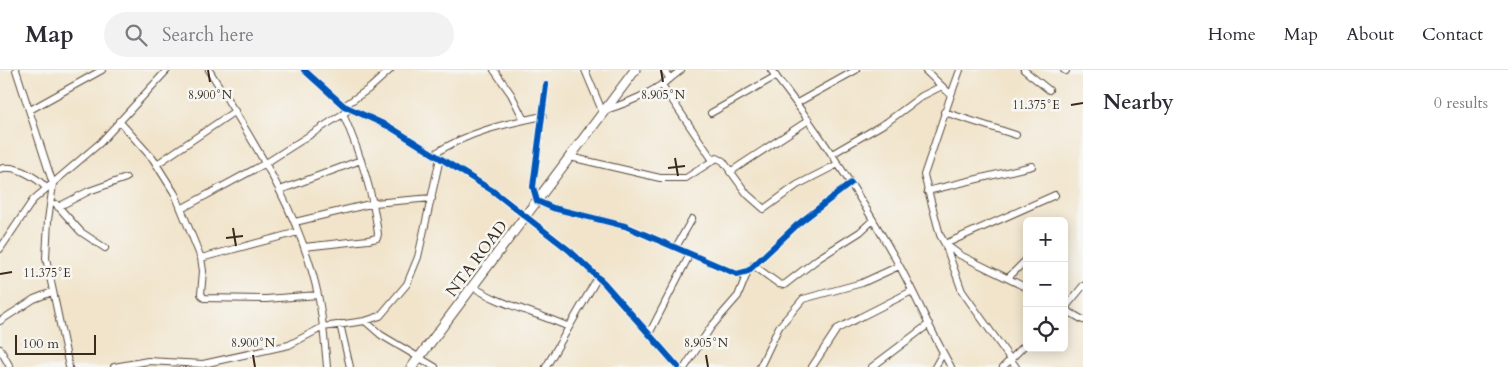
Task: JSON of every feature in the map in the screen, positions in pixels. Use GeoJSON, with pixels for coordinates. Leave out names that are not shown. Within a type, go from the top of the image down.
{"type":"FeatureCollection","features":[{"type":"Feature","properties":{"kind":"street"},"geometry":{"type":"LineString","coordinates":[[16,70],[53,184],[48,220],[46,258],[69,367]]}},
{"type":"Feature","properties":{"kind":"street"},"geometry":{"type":"LineString","coordinates":[[30,110],[102,70]]}},
{"type":"Feature","properties":{"kind":"street"},"geometry":{"type":"LineString","coordinates":[[0,249],[33,200],[94,149],[167,70]]}},
{"type":"Feature","properties":{"kind":"street"},"geometry":{"type":"LineString","coordinates":[[209,70],[266,163],[295,222],[318,295],[327,367]]}},
{"type":"Feature","properties":{"kind":"street"},"geometry":{"type":"LineString","coordinates":[[304,70],[347,107],[390,127],[493,191],[526,216],[570,251],[598,277],[678,367]]}},
{"type":"Feature","properties":{"kind":"street"},"geometry":{"type":"LineString","coordinates":[[181,209],[266,163],[343,114],[347,107],[390,70]]}},
{"type":"Feature","properties":{"kind":"street"},"geometry":{"type":"LineString","coordinates":[[494,70],[511,94],[524,120]]}},
{"type":"Feature","properties":{"kind":"street"},"geometry":{"type":"LineString","coordinates":[[586,70],[604,112],[640,98],[662,85],[680,70]]}},
{"type":"Feature","properties":{"kind":"street","name":"NTA ROAD"},"geometry":{"type":"LineString","coordinates":[[412,367],[636,70]]}},
{"type":"Feature","properties":{"kind":"street"},"geometry":{"type":"LineString","coordinates":[[664,70],[670,79]]}},
{"type":"Feature","properties":{"kind":"street"},"geometry":{"type":"LineString","coordinates":[[771,70],[797,103],[851,183],[899,266],[951,367]]}},
{"type":"Feature","properties":{"kind":"street"},"geometry":{"type":"LineString","coordinates":[[797,103],[856,70]]}},
{"type":"Feature","properties":{"kind":"street"},"geometry":{"type":"LineString","coordinates":[[925,70],[940,87],[951,95]]}},
{"type":"Feature","properties":{"kind":"street"},"geometry":{"type":"LineString","coordinates":[[960,70],[925,166],[924,175],[927,191],[957,283],[1016,367]]}},
{"type":"Feature","properties":{"kind":"street"},"geometry":{"type":"LineString","coordinates":[[1024,70],[1049,90]]}},
{"type":"Feature","properties":{"kind":"street"},"geometry":{"type":"LineString","coordinates":[[711,113],[776,76]]}},
{"type":"Feature","properties":{"kind":"street"},"geometry":{"type":"LineString","coordinates":[[546,85],[533,187],[537,201],[553,208],[625,226],[737,274],[748,271]]}},
{"type":"Feature","properties":{"kind":"street"},"geometry":{"type":"LineString","coordinates":[[662,85],[712,159]]}},
{"type":"Feature","properties":{"kind":"street"},"geometry":{"type":"LineString","coordinates":[[832,154],[887,122],[922,96],[940,87]]}},
{"type":"Feature","properties":{"kind":"street"},"geometry":{"type":"LineString","coordinates":[[157,164],[235,111]]}},
{"type":"Feature","properties":{"kind":"street"},"geometry":{"type":"LineString","coordinates":[[944,112],[1016,135]]}},
{"type":"Feature","properties":{"kind":"street"},"geometry":{"type":"LineString","coordinates":[[304,247],[374,239],[378,234],[374,203],[361,160],[343,114]]}},
{"type":"Feature","properties":{"kind":"street"},"geometry":{"type":"LineString","coordinates":[[114,367],[203,364],[289,345],[323,328],[365,321],[380,316],[407,284],[418,257],[432,198],[437,156],[453,142],[472,134],[543,116]]}},
{"type":"Feature","properties":{"kind":"street"},"geometry":{"type":"LineString","coordinates":[[730,172],[809,120]]}},
{"type":"Feature","properties":{"kind":"street"},"geometry":{"type":"LineString","coordinates":[[119,122],[137,138],[157,164],[175,194],[201,258],[203,271],[201,294],[204,298],[266,299],[318,295]]}},
{"type":"Feature","properties":{"kind":"street"},"geometry":{"type":"LineString","coordinates":[[570,157],[660,178],[686,178],[712,159],[717,158],[722,161],[746,194],[761,207],[767,209],[798,185],[838,164]]}},
{"type":"Feature","properties":{"kind":"street"},"geometry":{"type":"LineString","coordinates":[[280,190],[361,160]]}},
{"type":"Feature","properties":{"kind":"street"},"geometry":{"type":"LineString","coordinates":[[927,191],[1032,166]]}},
{"type":"Feature","properties":{"kind":"street"},"geometry":{"type":"LineString","coordinates":[[0,169],[5,167],[32,176],[46,188]]}},
{"type":"Feature","properties":{"kind":"street"},"geometry":{"type":"LineString","coordinates":[[58,207],[89,191],[126,178]]}},
{"type":"Feature","properties":{"kind":"street"},"geometry":{"type":"LineString","coordinates":[[685,367],[711,327],[738,296],[748,271],[753,265],[798,224],[851,183]]}},
{"type":"Feature","properties":{"kind":"street"},"geometry":{"type":"LineString","coordinates":[[945,244],[1055,195]]}},
{"type":"Feature","properties":{"kind":"street"},"geometry":{"type":"LineString","coordinates":[[295,222],[374,203],[432,198]]}},
{"type":"Feature","properties":{"kind":"street"},"geometry":{"type":"LineString","coordinates":[[52,200],[81,232],[105,248]]}},
{"type":"Feature","properties":{"kind":"street"},"geometry":{"type":"LineString","coordinates":[[676,247],[692,219]]}},
{"type":"Feature","properties":{"kind":"street"},"geometry":{"type":"LineString","coordinates":[[753,265],[779,284],[784,285],[818,258],[860,232],[873,220]]}},
{"type":"Feature","properties":{"kind":"street"},"geometry":{"type":"LineString","coordinates":[[201,258],[298,232]]}},
{"type":"Feature","properties":{"kind":"street"},"geometry":{"type":"LineString","coordinates":[[945,244],[960,255],[1023,286]]}},
{"type":"Feature","properties":{"kind":"street"},"geometry":{"type":"LineString","coordinates":[[649,334],[690,254]]}},
{"type":"Feature","properties":{"kind":"street"},"geometry":{"type":"LineString","coordinates":[[1008,278],[1024,262]]}},
{"type":"Feature","properties":{"kind":"street"},"geometry":{"type":"LineString","coordinates":[[760,367],[779,327],[804,299],[862,283],[899,266]]}},
{"type":"Feature","properties":{"kind":"street"},"geometry":{"type":"LineString","coordinates":[[546,367],[598,277]]}},
{"type":"Feature","properties":{"kind":"street"},"geometry":{"type":"LineString","coordinates":[[472,286],[492,299],[541,315],[569,327]]}},
{"type":"Feature","properties":{"kind":"street"},"geometry":{"type":"LineString","coordinates":[[1066,307],[1083,286]]}},
{"type":"Feature","properties":{"kind":"street"},"geometry":{"type":"LineString","coordinates":[[812,367],[837,329],[912,291]]}},
{"type":"Feature","properties":{"kind":"street"},"geometry":{"type":"LineString","coordinates":[[0,321],[34,299],[52,292]]}},
{"type":"Feature","properties":{"kind":"street"},"geometry":{"type":"LineString","coordinates":[[1068,311],[1083,320]]}},
{"type":"Feature","properties":{"kind":"street"},"geometry":{"type":"LineString","coordinates":[[365,321],[381,335],[435,367]]}},
{"type":"Feature","properties":{"kind":"street"},"geometry":{"type":"LineString","coordinates":[[340,324],[350,367]]}},
{"type":"Feature","properties":{"kind":"street"},"geometry":{"type":"LineString","coordinates":[[872,367],[929,324]]}},
{"type":"Feature","properties":{"kind":"street"},"geometry":{"type":"LineString","coordinates":[[1003,367],[1023,347]]}},
{"type":"Feature","properties":{"kind":"street"},"geometry":{"type":"LineString","coordinates":[[0,350],[10,367]]}},
{"type":"Feature","properties":{"kind":"street"},"geometry":{"type":"LineString","coordinates":[[935,367],[943,353]]}},
{"type":"Feature","properties":{"kind":"cycle path"},"geometry":{"type":"LineString","coordinates":[[304,70],[344,106],[390,127],[493,191],[570,251],[604,283],[678,367]]}},
{"type":"Feature","properties":{"kind":"cycle path"},"geometry":{"type":"LineString","coordinates":[[546,85],[533,187],[537,201],[553,208],[625,226],[737,274],[748,271],[798,224],[851,183]]}}]}
